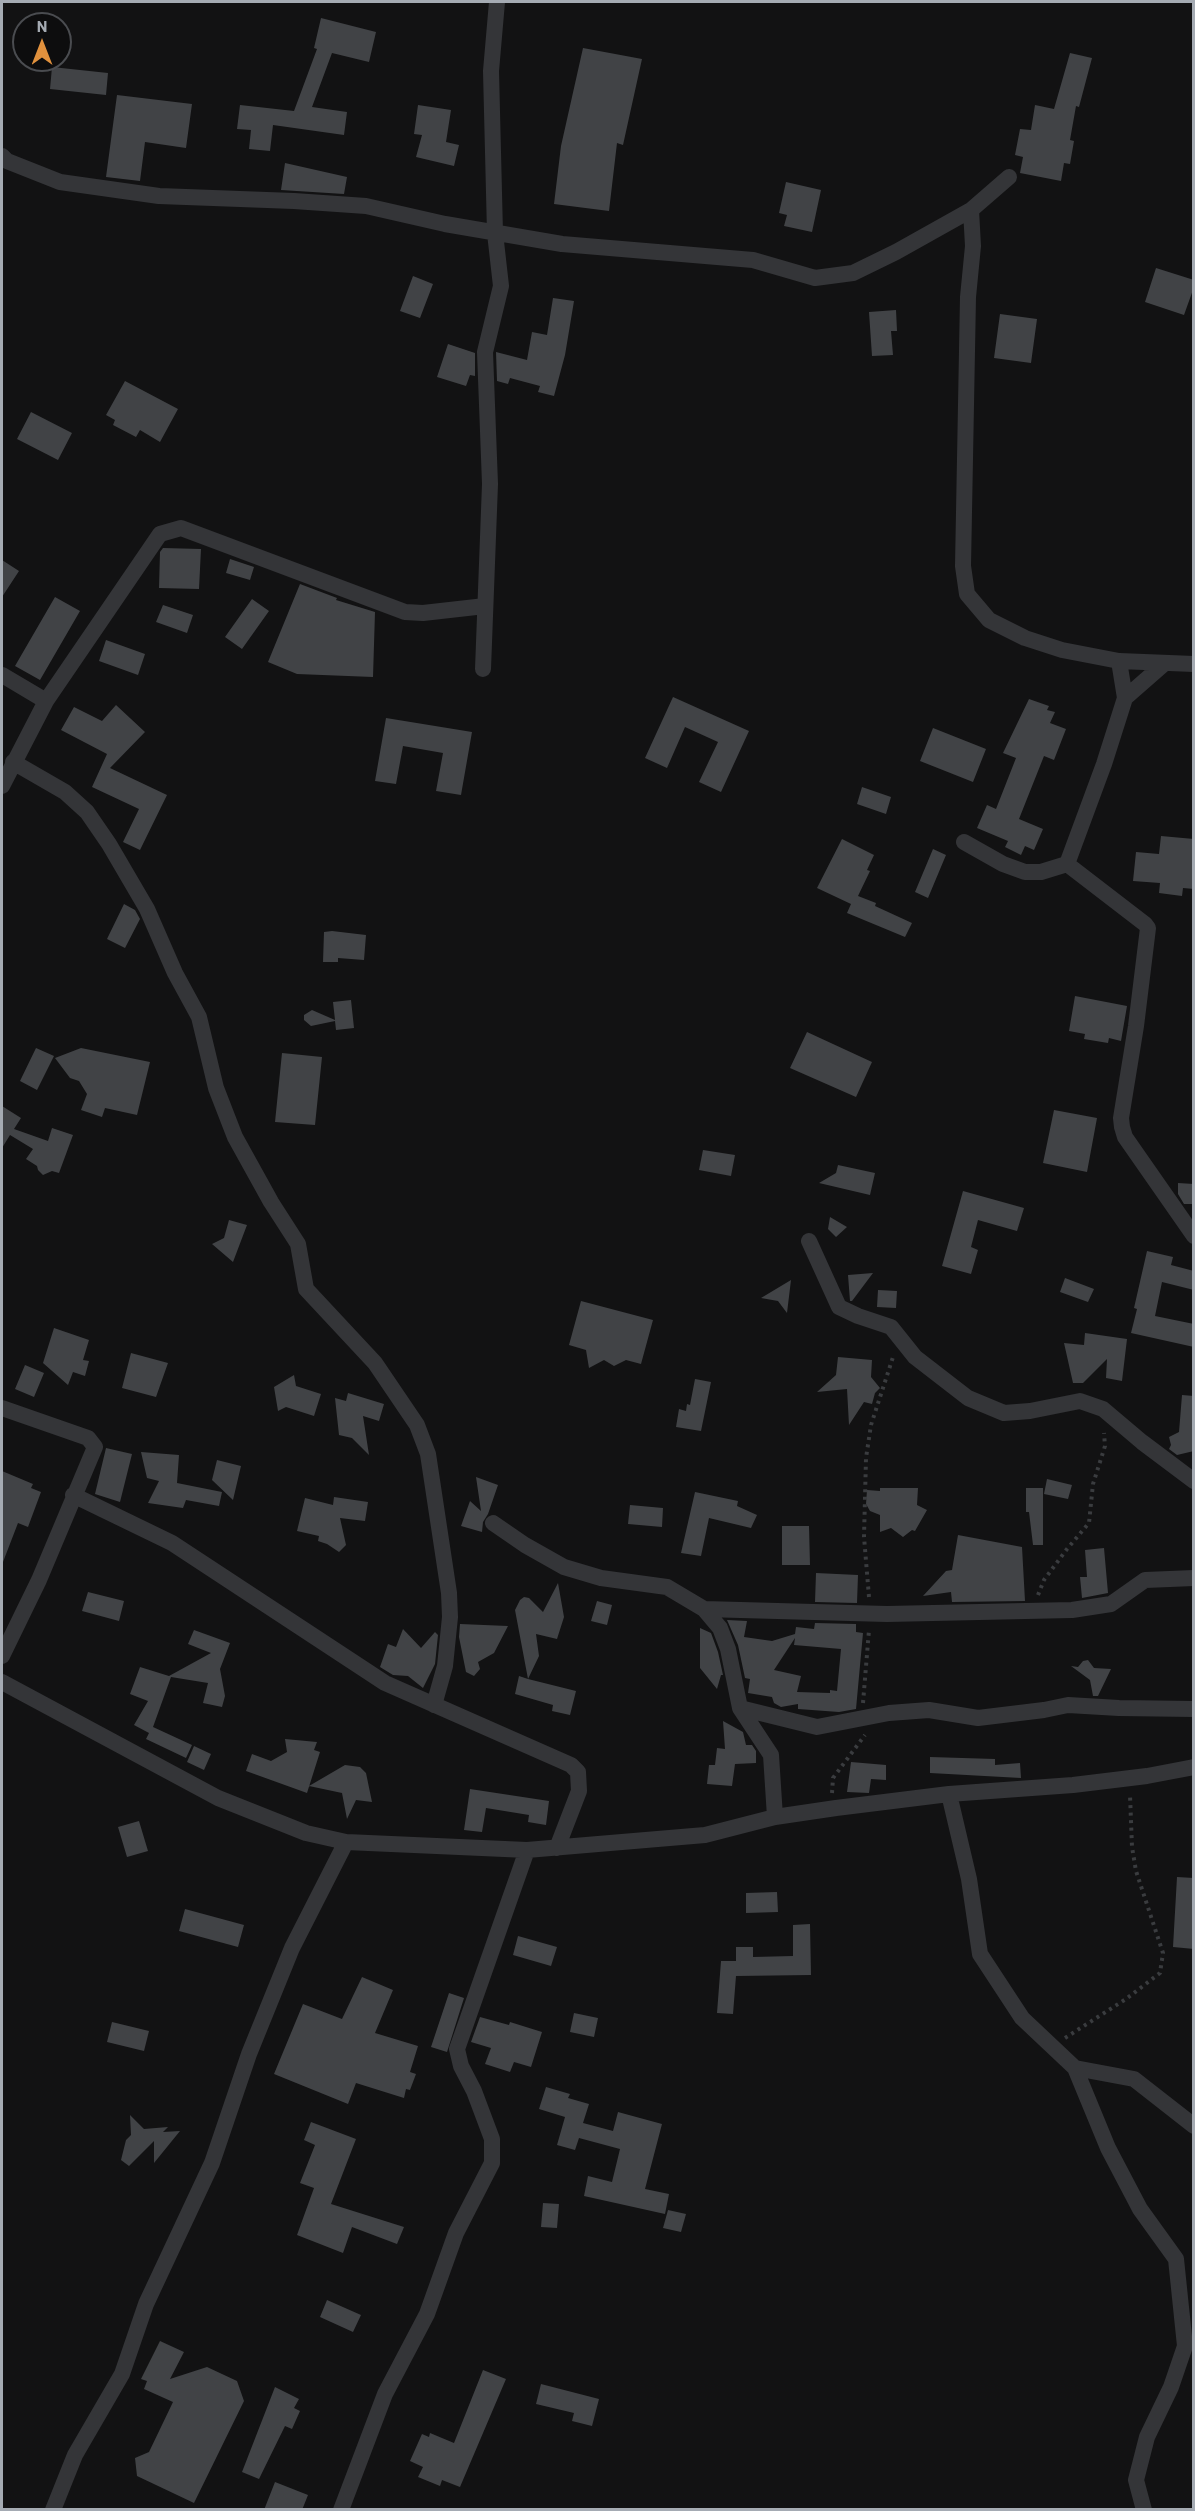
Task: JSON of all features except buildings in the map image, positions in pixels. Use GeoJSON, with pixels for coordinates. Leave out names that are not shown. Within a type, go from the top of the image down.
{"type":"FeatureCollection","features":[{"type":"Feature","properties":{"kind":"street"},"geometry":{"type":"LineString","coordinates":[[483,669],[490,484],[485,352],[501,286],[495,233],[491,71],[497,2]]}},
{"type":"Feature","properties":{"kind":"street"},"geometry":{"type":"LineString","coordinates":[[2,156],[7,161],[60,182],[159,196],[366,206],[495,233],[562,244],[753,260],[815,278],[854,273],[971,210],[1009,177]]}},
{"type":"Feature","properties":{"kind":"street"},"geometry":{"type":"LineString","coordinates":[[971,210],[973,246],[968,297],[963,566],[967,594],[989,620],[1062,650],[1119,661],[1194,664]]}},
{"type":"Feature","properties":{"kind":"street"},"geometry":{"type":"LineString","coordinates":[[2,786],[46,701],[73,665],[160,534],[181,528],[405,612],[423,613],[485,606]]}},
{"type":"Feature","properties":{"kind":"street"},"geometry":{"type":"LineString","coordinates":[[1067,864],[1104,764],[1125,698],[1119,661]]}},
{"type":"Feature","properties":{"kind":"street"},"geometry":{"type":"LineString","coordinates":[[1125,698],[1165,663]]}},
{"type":"Feature","properties":{"kind":"street"},"geometry":{"type":"LineString","coordinates":[[2,675],[46,701]]}},
{"type":"Feature","properties":{"kind":"street"},"geometry":{"type":"LineString","coordinates":[[13,762],[65,792],[87,812],[109,844],[147,909],[176,974],[199,1017],[216,1088],[235,1137],[271,1202],[298,1244],[306,1289],[375,1363],[417,1425],[428,1454],[450,1605],[445,1666],[434,1705]]}},
{"type":"Feature","properties":{"kind":"street"},"geometry":{"type":"LineString","coordinates":[[964,842],[1003,864],[1026,872],[1041,872],[1067,864]]}},
{"type":"Feature","properties":{"kind":"street"},"geometry":{"type":"LineString","coordinates":[[1067,864],[1148,928],[1136,1026],[1121,1118],[1122,1127],[1125,1137],[1194,1236]]}},
{"type":"Feature","properties":{"kind":"street"},"geometry":{"type":"LineString","coordinates":[[809,1242],[839,1307],[858,1316],[885,1323],[900,1336],[915,1357],[968,1398],[1004,1413],[1030,1411],[1080,1401],[1103,1409],[1194,1481]]}},
{"type":"Feature","properties":{"kind":"street"},"geometry":{"type":"LineString","coordinates":[[2,1408],[88,1438],[95,1447],[39,1580],[2,1656]]}},
{"type":"Feature","properties":{"kind":"street"},"geometry":{"type":"LineString","coordinates":[[73,1495],[172,1543],[385,1683],[572,1765],[578,1772],[579,1791],[556,1848]]}},
{"type":"Feature","properties":{"kind":"street"},"geometry":{"type":"LineString","coordinates":[[493,1523],[525,1545],[564,1567],[601,1578],[667,1587],[704,1609],[720,1628],[740,1708],[771,1755],[775,1817]]}},
{"type":"Feature","properties":{"kind":"street"},"geometry":{"type":"LineString","coordinates":[[704,1609],[948,1614],[1072,1610],[1112,1604],[1145,1580],[1194,1578]]}},
{"type":"Feature","properties":{"kind":"street"},"geometry":{"type":"LineString","coordinates":[[2,1682],[218,1798],[306,1833],[346,1842],[527,1850],[705,1835],[775,1817],[833,1808],[948,1794],[1128,1779],[1194,1767]]}},
{"type":"Feature","properties":{"kind":"street"},"geometry":{"type":"LineString","coordinates":[[740,1708],[817,1727],[864,1718],[929,1710],[978,1718],[1068,1705],[1194,1709]]}},
{"type":"Feature","properties":{"kind":"street"},"geometry":{"type":"LineString","coordinates":[[948,1794],[969,1879],[980,1954],[1022,2018],[1075,2068],[1113,2158],[1140,2209],[1176,2259],[1185,2346],[1171,2387],[1147,2437],[1136,2480],[1144,2510]]}},
{"type":"Feature","properties":{"kind":"street"},"geometry":{"type":"LineString","coordinates":[[53,2510],[75,2456],[122,2374],[146,2304],[212,2163],[249,2054],[292,1948],[346,1842]]}},
{"type":"Feature","properties":{"kind":"street"},"geometry":{"type":"LineString","coordinates":[[341,2510],[385,2394],[427,2314],[456,2233],[492,2163],[492,2139],[474,2091],[461,2066],[458,2049],[527,1850]]}},
{"type":"Feature","properties":{"kind":"street"},"geometry":{"type":"LineString","coordinates":[[1075,2068],[1134,2079],[1194,2126]]}},
{"type":"Feature","properties":{"kind":"path"},"geometry":{"type":"LineString","coordinates":[[833,1808],[830,1798],[833,1778],[866,1737],[862,1689],[869,1626],[864,1613],[869,1600],[864,1526],[866,1458],[871,1425],[900,1336]]}},
{"type":"Feature","properties":{"kind":"path"},"geometry":{"type":"LineString","coordinates":[[1032,1610],[1044,1580],[1089,1523],[1093,1484],[1105,1446],[1103,1409]]}},
{"type":"Feature","properties":{"kind":"path"},"geometry":{"type":"LineString","coordinates":[[1052,2046],[1126,1999],[1160,1973],[1163,1953],[1136,1871],[1132,1847],[1128,1779]]}}]}
